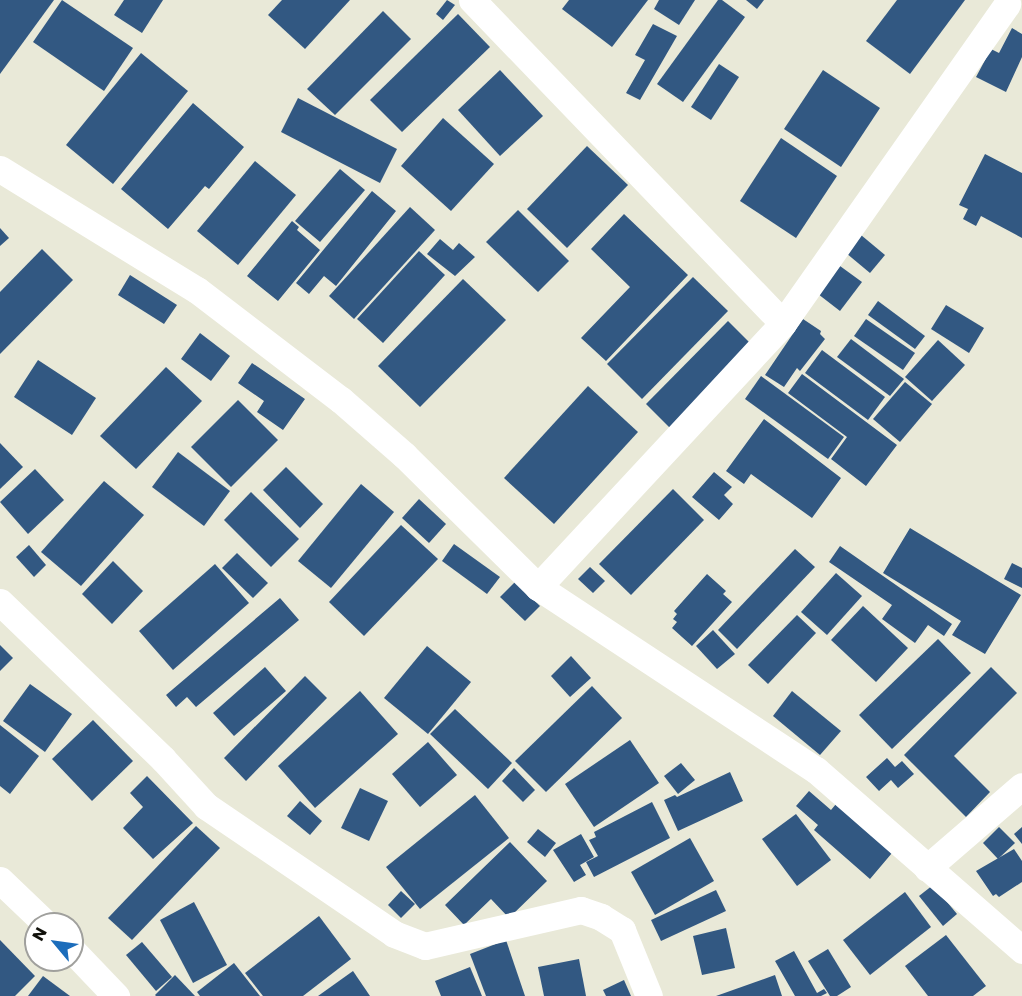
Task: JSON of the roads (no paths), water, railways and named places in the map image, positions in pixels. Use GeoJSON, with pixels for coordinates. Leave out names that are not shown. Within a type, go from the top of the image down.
{"type":"FeatureCollection","features":[{"type":"Feature","properties":{"kind":"street"},"geometry":{"type":"LineString","coordinates":[[472,0],[783,323]]}},
{"type":"Feature","properties":{"kind":"street"},"geometry":{"type":"LineString","coordinates":[[538,587],[783,323],[1010,3]]}},
{"type":"Feature","properties":{"kind":"street"},"geometry":{"type":"LineString","coordinates":[[0,169],[197,290],[341,400],[404,455],[538,587],[816,770],[1022,950]]}},
{"type":"Feature","properties":{"kind":"street"},"geometry":{"type":"LineString","coordinates":[[0,602],[163,759],[206,806],[394,934],[425,946],[580,910],[601,916],[622,930],[649,996]]}},
{"type":"Feature","properties":{"kind":"street"},"geometry":{"type":"LineString","coordinates":[[927,868],[1022,786]]}},
{"type":"Feature","properties":{"kind":"street"},"geometry":{"type":"LineString","coordinates":[[0,880],[33,912]]}},
{"type":"Feature","properties":{"kind":"street"},"geometry":{"type":"LineString","coordinates":[[84,963],[116,996]]}}]}
